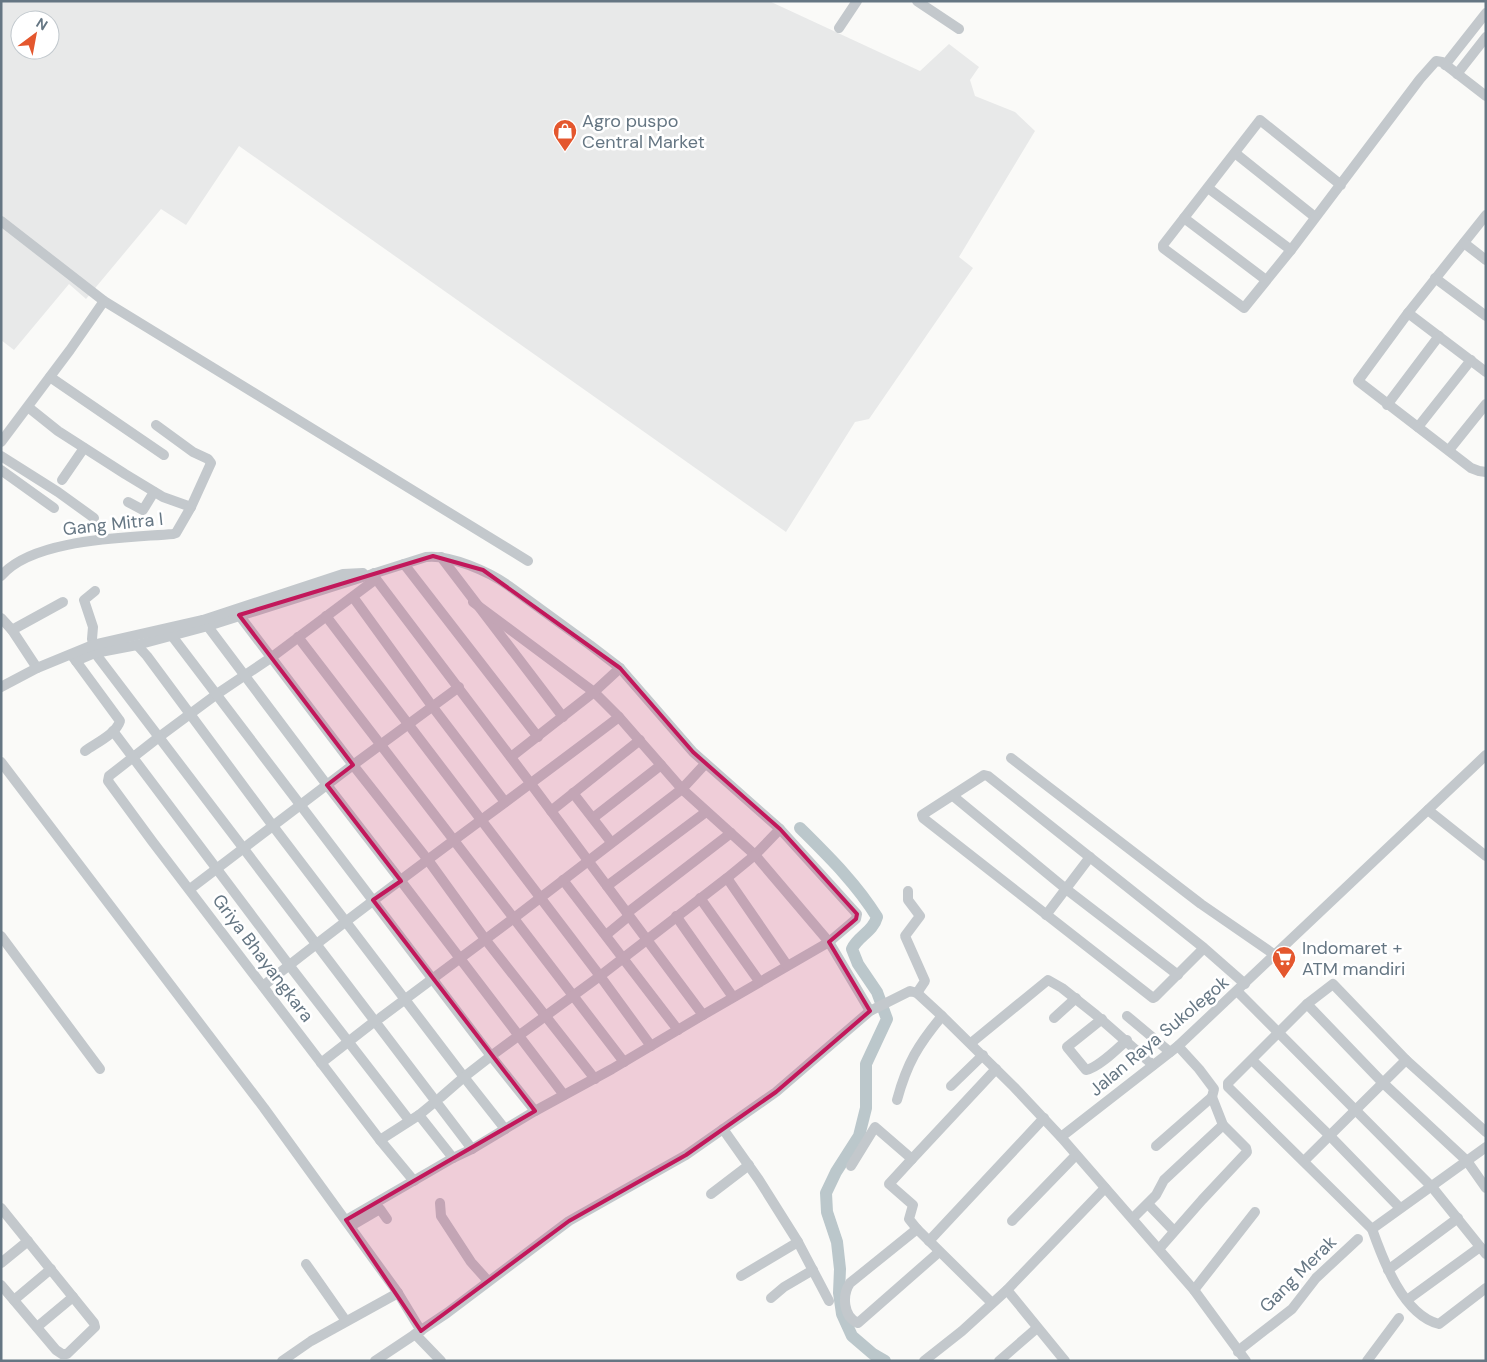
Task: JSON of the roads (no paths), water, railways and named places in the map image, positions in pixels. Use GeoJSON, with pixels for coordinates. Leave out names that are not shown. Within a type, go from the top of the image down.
{"type":"FeatureCollection","features":[{"type":"Feature","properties":{"kind":"street"},"geometry":{"type":"LineString","coordinates":[[839,28],[857,1]]}},
{"type":"Feature","properties":{"kind":"street"},"geometry":{"type":"LineString","coordinates":[[917,1],[959,29]]}},
{"type":"Feature","properties":{"kind":"street"},"geometry":{"type":"LineString","coordinates":[[1341,185],[1260,120],[1163,248],[1244,308],[1341,185],[1420,79],[1437,65],[1486,13]]}},
{"type":"Feature","properties":{"kind":"street"},"geometry":{"type":"LineString","coordinates":[[1457,74],[1486,38]]}},
{"type":"Feature","properties":{"kind":"street"},"geometry":{"type":"LineString","coordinates":[[1437,65],[1457,74],[1486,96]]}},
{"type":"Feature","properties":{"kind":"street"},"geometry":{"type":"LineString","coordinates":[[1235,153],[1316,217]]}},
{"type":"Feature","properties":{"kind":"street"},"geometry":{"type":"LineString","coordinates":[[1208,188],[1291,250]]}},
{"type":"Feature","properties":{"kind":"street"},"geometry":{"type":"LineString","coordinates":[[1486,215],[1408,313],[1358,381],[1475,470],[1486,472]]}},
{"type":"Feature","properties":{"kind":"street"},"geometry":{"type":"LineString","coordinates":[[1184,218],[1266,280]]}},
{"type":"Feature","properties":{"kind":"street"},"geometry":{"type":"LineString","coordinates":[[1,220],[104,301],[528,561]]}},
{"type":"Feature","properties":{"kind":"street"},"geometry":{"type":"LineString","coordinates":[[1464,243],[1486,260]]}},
{"type":"Feature","properties":{"kind":"street"},"geometry":{"type":"LineString","coordinates":[[1436,278],[1486,316]]}},
{"type":"Feature","properties":{"kind":"street"},"geometry":{"type":"LineString","coordinates":[[1,442],[104,301]]}},
{"type":"Feature","properties":{"kind":"street"},"geometry":{"type":"LineString","coordinates":[[1408,313],[1486,372]]}},
{"type":"Feature","properties":{"kind":"street"},"geometry":{"type":"LineString","coordinates":[[1388,405],[1440,336]]}},
{"type":"Feature","properties":{"kind":"street"},"geometry":{"type":"LineString","coordinates":[[1418,427],[1470,360]]}},
{"type":"Feature","properties":{"kind":"street"},"geometry":{"type":"LineString","coordinates":[[50,377],[164,455]]}},
{"type":"Feature","properties":{"kind":"street"},"geometry":{"type":"LineString","coordinates":[[1449,450],[1486,404]]}},
{"type":"Feature","properties":{"kind":"street"},"geometry":{"type":"LineString","coordinates":[[28,407],[58,431],[154,492],[191,507],[210,466],[210,460],[193,452],[156,425]]}},
{"type":"Feature","properties":{"kind":"street"},"geometry":{"type":"LineString","coordinates":[[62,480],[84,448]]}},
{"type":"Feature","properties":{"kind":"street"},"geometry":{"type":"LineString","coordinates":[[1,456],[58,492],[94,518]]}},
{"type":"Feature","properties":{"kind":"street"},"geometry":{"type":"LineString","coordinates":[[1,470],[54,508]]}},
{"type":"Feature","properties":{"kind":"street"},"geometry":{"type":"LineString","coordinates":[[128,502],[143,510],[154,492]]}},
{"type":"Feature","properties":{"kind":"street","name":"Gang Mitra I"},"geometry":{"type":"LineString","coordinates":[[1,576],[28,557],[58,546],[174,534],[191,507]]}},
{"type":"Feature","properties":{"kind":"street"},"geometry":{"type":"LineString","coordinates":[[1,687],[37,668],[97,650],[240,616],[426,557],[441,558],[483,570],[496,576],[620,668],[693,752],[780,829],[858,915],[856,919],[829,942],[786,965],[475,1148],[453,1158],[348,1223]]}},
{"type":"Feature","properties":{"kind":"street"},"geometry":{"type":"LineString","coordinates":[[441,558],[563,717]]}},
{"type":"Feature","properties":{"kind":"street"},"geometry":{"type":"LineString","coordinates":[[404,564],[538,737]]}},
{"type":"Feature","properties":{"kind":"street"},"geometry":{"type":"LineString","coordinates":[[97,650],[137,645],[172,636],[343,574],[375,574]]}},
{"type":"Feature","properties":{"kind":"street"},"geometry":{"type":"LineString","coordinates":[[132,758],[217,694],[272,658],[353,597],[375,574]]}},
{"type":"Feature","properties":{"kind":"street"},"geometry":{"type":"LineString","coordinates":[[375,574],[702,1014]]}},
{"type":"Feature","properties":{"kind":"street"},"geometry":{"type":"LineString","coordinates":[[95,591],[84,600],[93,627],[97,650],[475,1148]]}},
{"type":"Feature","properties":{"kind":"street"},"geometry":{"type":"LineString","coordinates":[[353,597],[505,802]]}},
{"type":"Feature","properties":{"kind":"street"},"geometry":{"type":"LineString","coordinates":[[12,630],[63,602]]}},
{"type":"Feature","properties":{"kind":"street"},"geometry":{"type":"LineString","coordinates":[[473,602],[594,692],[619,716],[682,789],[754,855],[829,942],[875,1008]]}},
{"type":"Feature","properties":{"kind":"street"},"geometry":{"type":"LineString","coordinates":[[240,616],[428,860],[485,939],[595,1079]]}},
{"type":"Feature","properties":{"kind":"street"},"geometry":{"type":"LineString","coordinates":[[326,616],[407,725],[600,976],[651,1046]]}},
{"type":"Feature","properties":{"kind":"street"},"geometry":{"type":"LineString","coordinates":[[1,618],[12,630],[37,668]]}},
{"type":"Feature","properties":{"kind":"street"},"geometry":{"type":"LineString","coordinates":[[205,623],[564,1096]]}},
{"type":"Feature","properties":{"kind":"street"},"geometry":{"type":"LineString","coordinates":[[172,636],[491,1056],[536,1111]]}},
{"type":"Feature","properties":{"kind":"street"},"geometry":{"type":"LineString","coordinates":[[298,637],[624,1062]]}},
{"type":"Feature","properties":{"kind":"street"},"geometry":{"type":"LineString","coordinates":[[137,645],[464,1077],[506,1129]]}},
{"type":"Feature","properties":{"kind":"street"},"geometry":{"type":"LineString","coordinates":[[74,657],[120,719],[120,724],[113,731],[85,751]]}},
{"type":"Feature","properties":{"kind":"street"},"geometry":{"type":"LineString","coordinates":[[511,757],[594,692],[620,668]]}},
{"type":"Feature","properties":{"kind":"street"},"geometry":{"type":"LineString","coordinates":[[190,889],[458,688]]}},
{"type":"Feature","properties":{"kind":"street"},"geometry":{"type":"LineString","coordinates":[[263,986],[373,900],[532,784],[619,716]]}},
{"type":"Feature","properties":{"kind":"street","name":"Griya Bhayangkara"},"geometry":{"type":"LineString","coordinates":[[113,731],[289,965],[409,1120]]}},
{"type":"Feature","properties":{"kind":"street"},"geometry":{"type":"LineString","coordinates":[[551,811],[640,740]]}},
{"type":"Feature","properties":{"kind":"street","name":"Jalan Raya Sukolegok"},"geometry":{"type":"LineString","coordinates":[[1061,1137],[1174,1049],[1275,956],[1486,755]]}},
{"type":"Feature","properties":{"kind":"street","name":"Griya Bhayangkara"},"geometry":{"type":"LineString","coordinates":[[132,758],[109,776],[108,782],[380,1140],[414,1181]]}},
{"type":"Feature","properties":{"kind":"street"},"geometry":{"type":"LineString","coordinates":[[1011,758],[1201,904],[1275,956]]}},
{"type":"Feature","properties":{"kind":"street"},"geometry":{"type":"LineString","coordinates":[[1,762],[217,1046],[348,1223],[398,1293],[418,1332],[441,1361]]}},
{"type":"Feature","properties":{"kind":"street"},"geometry":{"type":"LineString","coordinates":[[321,1063],[682,789],[706,764]]}},
{"type":"Feature","properties":{"kind":"street"},"geometry":{"type":"LineString","coordinates":[[593,818],[661,765]]}},
{"type":"Feature","properties":{"kind":"street"},"geometry":{"type":"LineString","coordinates":[[1204,948],[1178,976],[1152,998],[922,818],[922,815],[984,775],[988,776],[1204,948],[1278,1032],[1432,1187],[1483,1250],[1408,1300]]}},
{"type":"Feature","properties":{"kind":"street"},"geometry":{"type":"LineString","coordinates":[[573,793],[611,842]]}},
{"type":"Feature","properties":{"kind":"street"},"geometry":{"type":"LineString","coordinates":[[953,796],[1066,890],[1178,976]]}},
{"type":"Feature","properties":{"kind":"street"},"geometry":{"type":"LineString","coordinates":[[1428,810],[1486,856]]}},
{"type":"Feature","properties":{"kind":"street"},"geometry":{"type":"LineString","coordinates":[[607,886],[706,812]]}},
{"type":"Feature","properties":{"kind":"street"},"geometry":{"type":"LineString","coordinates":[[380,1140],[419,1115],[518,1035],[600,976],[727,878],[780,829]]}},
{"type":"Feature","properties":{"kind":"street"},"geometry":{"type":"LineString","coordinates":[[606,935],[628,915],[731,833]]}},
{"type":"Feature","properties":{"kind":"street"},"geometry":{"type":"LineString","coordinates":[[1046,915],[1090,856]]}},
{"type":"Feature","properties":{"kind":"street"},"geometry":{"type":"LineString","coordinates":[[727,878],[786,965]]}},
{"type":"Feature","properties":{"kind":"street"},"geometry":{"type":"LineString","coordinates":[[563,880],[678,1030]]}},
{"type":"Feature","properties":{"kind":"street"},"geometry":{"type":"LineString","coordinates":[[908,891],[908,900],[920,916],[904,936],[925,981],[917,993]]}},
{"type":"Feature","properties":{"kind":"street"},"geometry":{"type":"LineString","coordinates":[[700,898],[759,981]]}},
{"type":"Feature","properties":{"kind":"street"},"geometry":{"type":"LineString","coordinates":[[676,916],[733,997]]}},
{"type":"Feature","properties":{"kind":"street"},"geometry":{"type":"LineString","coordinates":[[1,936],[100,1069]]}},
{"type":"Feature","properties":{"kind":"street"},"geometry":{"type":"LineString","coordinates":[[971,1043],[1045,980],[1050,980],[1102,1019],[1154,1065]]}},
{"type":"Feature","properties":{"kind":"street"},"geometry":{"type":"LineString","coordinates":[[1486,1132],[1406,1060],[1333,984],[1307,1004],[1228,1083],[1228,1087],[1372,1229],[1388,1270],[1408,1300],[1425,1317],[1439,1324],[1486,1288]]}},
{"type":"Feature","properties":{"kind":"street"},"geometry":{"type":"LineString","coordinates":[[375,1361],[418,1332],[569,1221],[686,1155],[776,1092],[875,1008],[906,991],[912,991],[917,993],[971,1043],[1044,1118],[1194,1290],[1246,1361]]}},
{"type":"Feature","properties":{"kind":"street"},"geometry":{"type":"LineString","coordinates":[[1054,1018],[1076,998]]}},
{"type":"Feature","properties":{"kind":"street"},"geometry":{"type":"LineString","coordinates":[[1307,1004],[1382,1082],[1467,1161],[1486,1188]]}},
{"type":"Feature","properties":{"kind":"street"},"geometry":{"type":"LineString","coordinates":[[897,1100],[902,1080],[916,1048],[942,1016]]}},
{"type":"Feature","properties":{"kind":"street"},"geometry":{"type":"LineString","coordinates":[[1127,1016],[1174,1049],[1210,1082],[1214,1089],[1212,1097],[1156,1146]]}},
{"type":"Feature","properties":{"kind":"street"},"geometry":{"type":"LineString","coordinates":[[1102,1019],[1067,1047],[1086,1070],[1100,1062],[1127,1040]]}},
{"type":"Feature","properties":{"kind":"street"},"geometry":{"type":"LineString","coordinates":[[951,1086],[983,1055]]}},
{"type":"Feature","properties":{"kind":"street"},"geometry":{"type":"LineString","coordinates":[[1252,1060],[1400,1208]]}},
{"type":"Feature","properties":{"kind":"street"},"geometry":{"type":"LineString","coordinates":[[1304,1161],[1406,1060]]}},
{"type":"Feature","properties":{"kind":"street"},"geometry":{"type":"LineString","coordinates":[[992,1303],[917,1229],[909,1218],[913,1206],[889,1184],[996,1070]]}},
{"type":"Feature","properties":{"kind":"street"},"geometry":{"type":"LineString","coordinates":[[1159,1249],[1248,1152],[1223,1125],[1212,1097]]}},
{"type":"Feature","properties":{"kind":"street"},"geometry":{"type":"LineString","coordinates":[[419,1115],[453,1158]]}},
{"type":"Feature","properties":{"kind":"street"},"geometry":{"type":"LineString","coordinates":[[929,1241],[1044,1118]]}},
{"type":"Feature","properties":{"kind":"street"},"geometry":{"type":"LineString","coordinates":[[1133,1218],[1156,1195],[1164,1180],[1223,1125]]}},
{"type":"Feature","properties":{"kind":"street"},"geometry":{"type":"LineString","coordinates":[[851,1166],[876,1127],[912,1159]]}},
{"type":"Feature","properties":{"kind":"street"},"geometry":{"type":"LineString","coordinates":[[723,1129],[749,1165],[798,1242],[829,1301]]}},
{"type":"Feature","properties":{"kind":"street"},"geometry":{"type":"LineString","coordinates":[[1372,1229],[1486,1147]]}},
{"type":"Feature","properties":{"kind":"street"},"geometry":{"type":"LineString","coordinates":[[1012,1221],[1076,1155]]}},
{"type":"Feature","properties":{"kind":"street"},"geometry":{"type":"LineString","coordinates":[[711,1194],[749,1165]]}},
{"type":"Feature","properties":{"kind":"street"},"geometry":{"type":"LineString","coordinates":[[924,1361],[962,1331],[1007,1290],[1105,1188]]}},
{"type":"Feature","properties":{"kind":"street"},"geometry":{"type":"LineString","coordinates":[[440,1203],[441,1216],[471,1262],[488,1281]]}},
{"type":"Feature","properties":{"kind":"street"},"geometry":{"type":"LineString","coordinates":[[1148,1204],[1174,1231]]}},
{"type":"Feature","properties":{"kind":"street"},"geometry":{"type":"LineString","coordinates":[[1,1285],[59,1353],[67,1354],[94,1330],[95,1326],[73,1296],[2,1209]]}},
{"type":"Feature","properties":{"kind":"street"},"geometry":{"type":"LineString","coordinates":[[348,1223],[380,1209],[387,1219]]}},
{"type":"Feature","properties":{"kind":"street"},"geometry":{"type":"LineString","coordinates":[[1194,1290],[1255,1212]]}},
{"type":"Feature","properties":{"kind":"street"},"geometry":{"type":"LineString","coordinates":[[1388,1270],[1458,1218]]}},
{"type":"Feature","properties":{"kind":"street"},"geometry":{"type":"LineString","coordinates":[[917,1229],[850,1283],[845,1295],[846,1306],[848,1315],[854,1322],[858,1323],[939,1252]]}},
{"type":"Feature","properties":{"kind":"street","name":"Gang Merak"},"geometry":{"type":"LineString","coordinates":[[1238,1352],[1292,1309],[1316,1278],[1358,1239]]}},
{"type":"Feature","properties":{"kind":"street"},"geometry":{"type":"LineString","coordinates":[[1,1263],[28,1241]]}},
{"type":"Feature","properties":{"kind":"street"},"geometry":{"type":"LineString","coordinates":[[741,1276],[798,1242]]}},
{"type":"Feature","properties":{"kind":"street"},"geometry":{"type":"LineString","coordinates":[[306,1264],[346,1321]]}},
{"type":"Feature","properties":{"kind":"street"},"geometry":{"type":"LineString","coordinates":[[14,1300],[51,1269]]}},
{"type":"Feature","properties":{"kind":"street"},"geometry":{"type":"LineString","coordinates":[[771,1298],[813,1270]]}},
{"type":"Feature","properties":{"kind":"street"},"geometry":{"type":"LineString","coordinates":[[1007,1290],[1064,1361]]}},
{"type":"Feature","properties":{"kind":"street"},"geometry":{"type":"LineString","coordinates":[[282,1361],[298,1349],[398,1293]]}},
{"type":"Feature","properties":{"kind":"street"},"geometry":{"type":"LineString","coordinates":[[37,1327],[73,1296]]}},
{"type":"Feature","properties":{"kind":"street"},"geometry":{"type":"LineString","coordinates":[[1366,1361],[1399,1318]]}},
{"type":"Feature","properties":{"kind":"street"},"geometry":{"type":"LineString","coordinates":[[999,1361],[1038,1328]]}},
{"type":"Feature","properties":{"kind":"waterway"},"geometry":{"type":"LineString","coordinates":[[800,828],[851,881],[877,917],[872,926],[852,949],[858,964],[877,992],[887,1019],[866,1064],[866,1108],[859,1136],[836,1172],[826,1193],[827,1212],[837,1242],[840,1269],[839,1293],[842,1314],[852,1336],[873,1354],[885,1361]]}},
{"type":"Feature","properties":{"kind":"place","name":"Agro puspo Central Market"},"geometry":{"type":"Point","coordinates":[565,152]}},
{"type":"Feature","properties":{"kind":"place","name":"Indomaret + ATM mandiri"},"geometry":{"type":"Point","coordinates":[1284,979]}}]}
